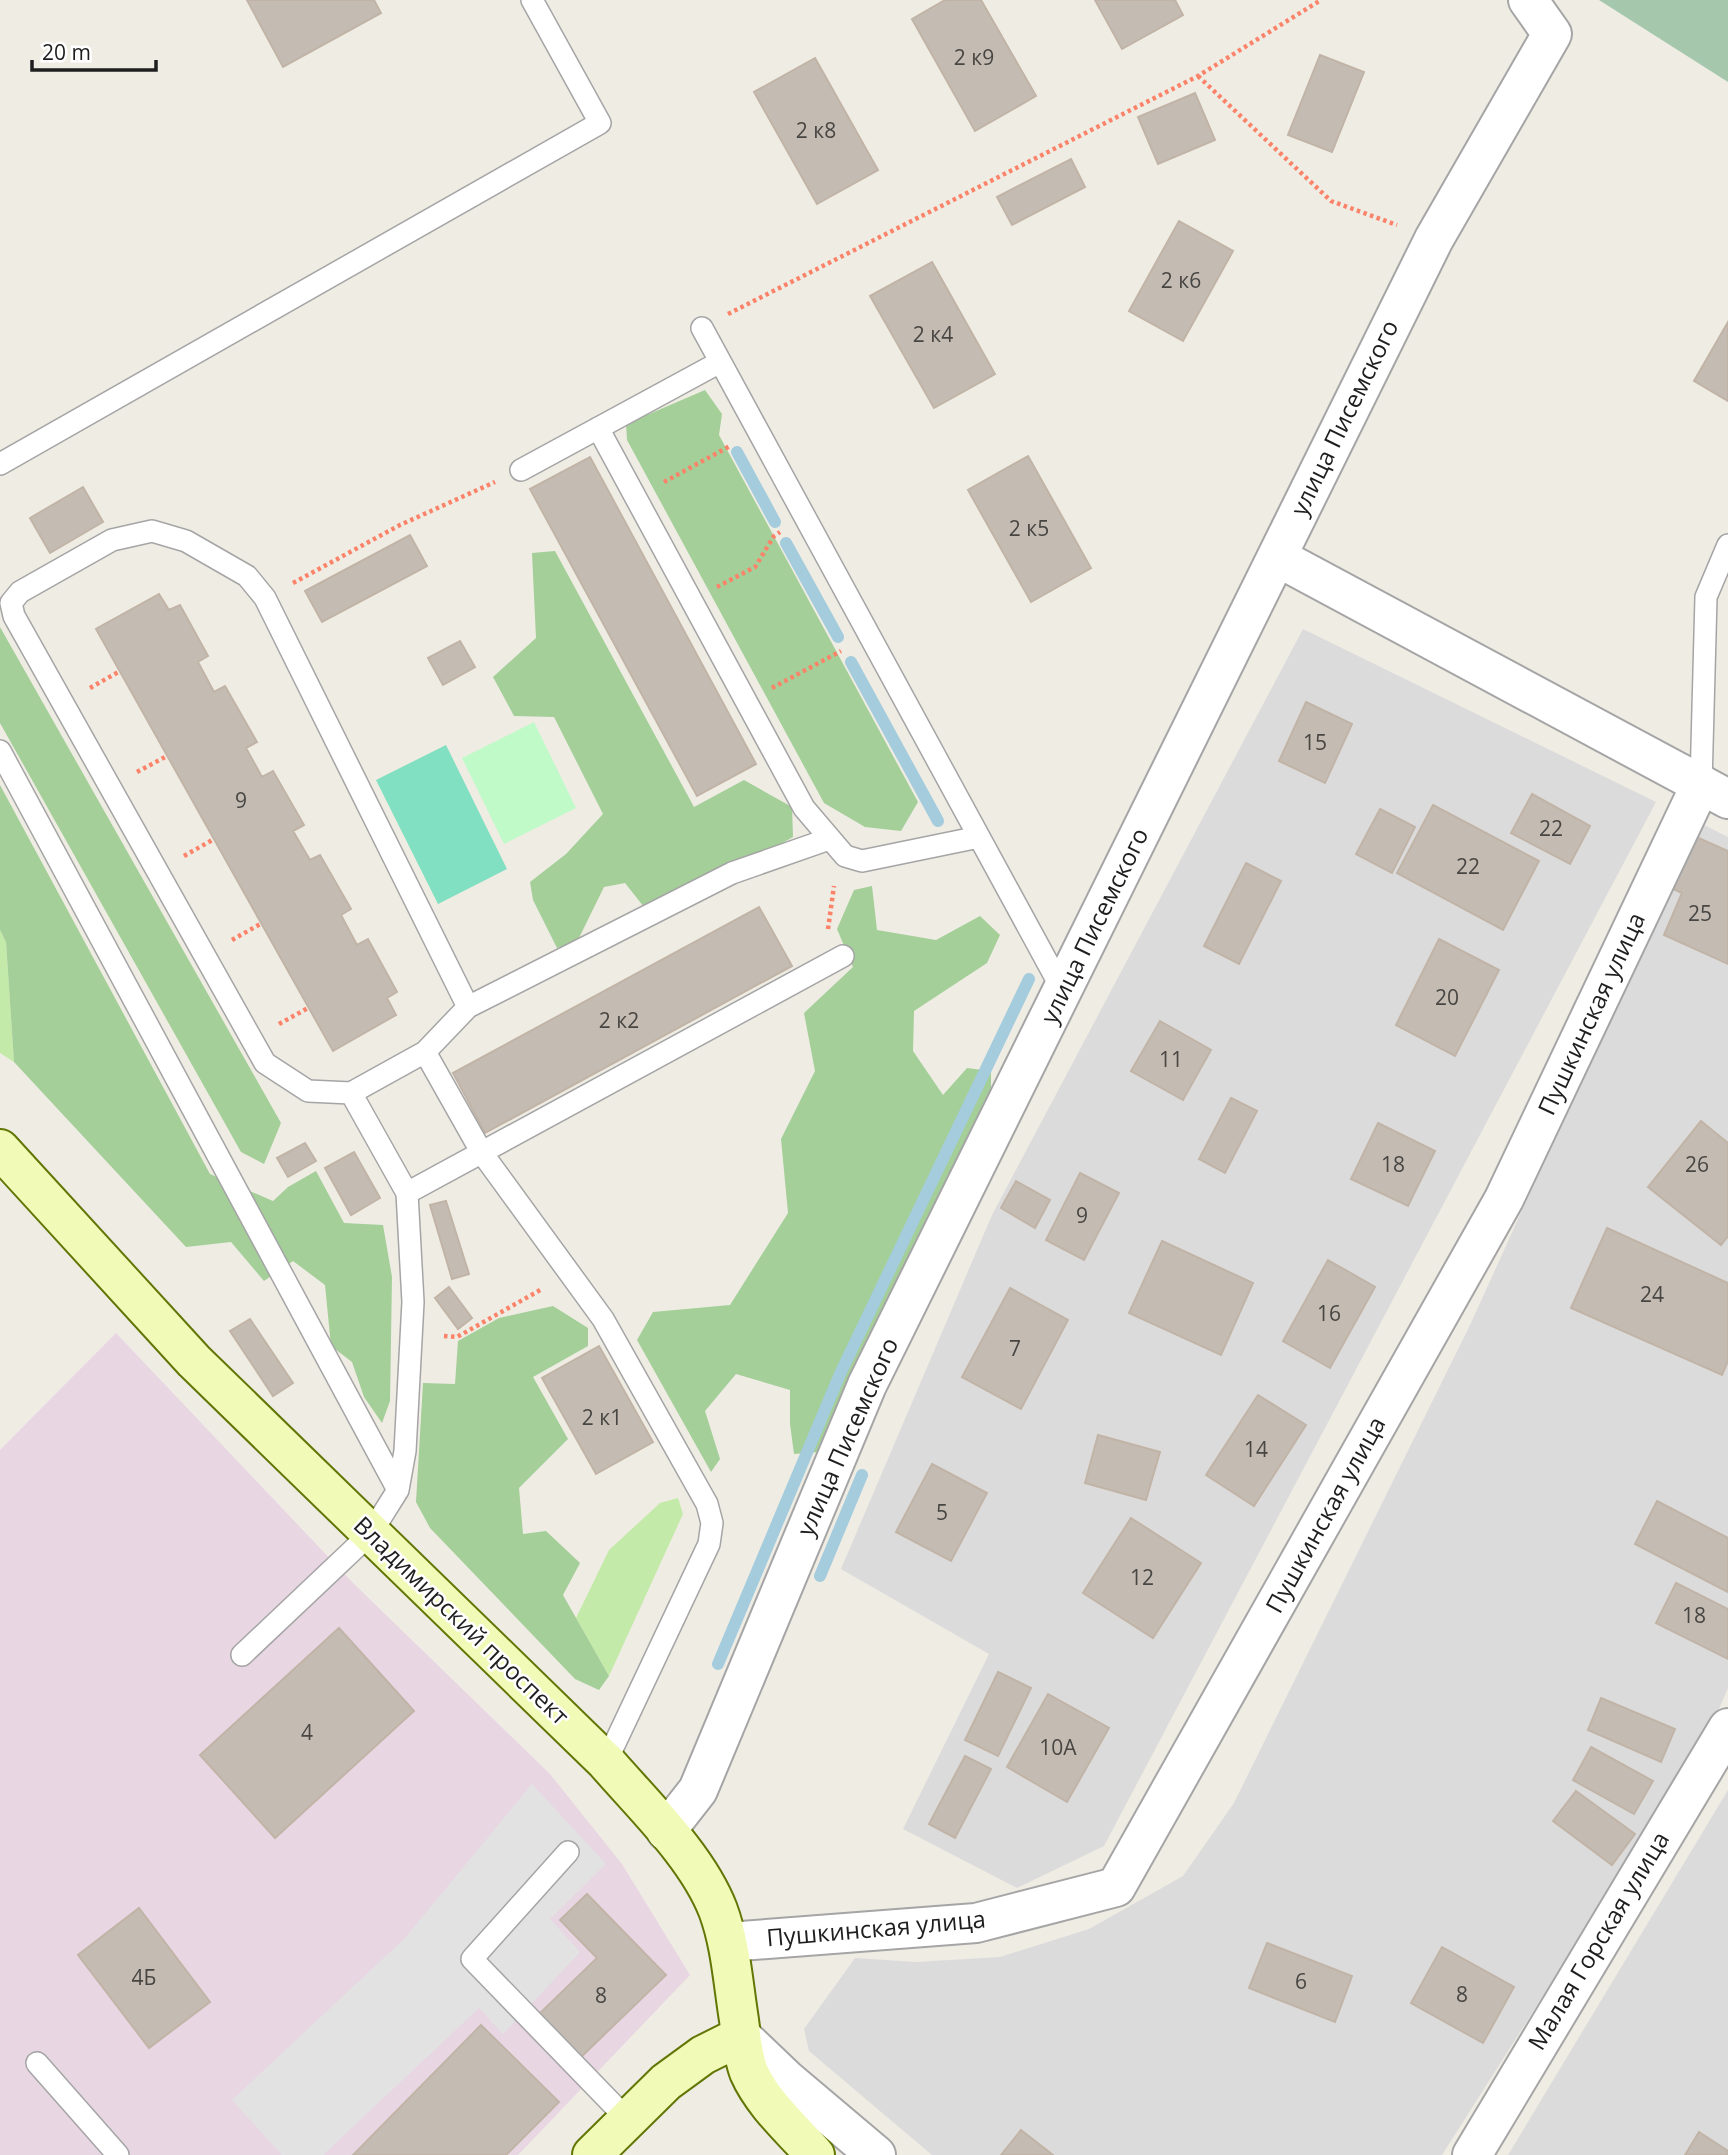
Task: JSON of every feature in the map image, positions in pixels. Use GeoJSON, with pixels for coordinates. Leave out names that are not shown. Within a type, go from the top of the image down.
{"type":"FeatureCollection","features":[{"type":"Feature","properties":{"kind":"main road","name":"Владимирский проспект"},"geometry":{"type":"LineString","coordinates":[[0,1149],[194,1361],[606,1762],[666,1831],[699,1874],[717,1909],[728,1942],[748,2070],[764,2098],[814,2155]]}},
{"type":"Feature","properties":{"kind":"main road"},"geometry":{"type":"LineString","coordinates":[[592,2155],[666,2082],[703,2055],[741,2036]]}},
{"type":"Feature","properties":{"kind":"street","name":"улица Писемского"},"geometry":{"type":"LineString","coordinates":[[666,1831],[698,1790],[867,1385],[1434,239],[1552,34],[1528,0]]}},
{"type":"Feature","properties":{"kind":"street"},"geometry":{"type":"LineString","coordinates":[[1276,557],[1714,791]]}},
{"type":"Feature","properties":{"kind":"street","name":"Пушкинская улица"},"geometry":{"type":"LineString","coordinates":[[728,1942],[976,1923],[1116,1887],[1504,1199],[1714,791]]}},
{"type":"Feature","properties":{"kind":"street","name":"Малая Горская улица"},"geometry":{"type":"LineString","coordinates":[[1472,2155],[1728,1728]]}},
{"type":"Feature","properties":{"kind":"street"},"geometry":{"type":"LineString","coordinates":[[741,2036],[786,2079],[876,2155]]}},
{"type":"Feature","properties":{"kind":"lane"},"geometry":{"type":"LineString","coordinates":[[0,464],[600,123],[532,0]]}},
{"type":"Feature","properties":{"kind":"lane"},"geometry":{"type":"LineString","coordinates":[[702,328],[1063,991]]}},
{"type":"Feature","properties":{"kind":"lane"},"geometry":{"type":"LineString","coordinates":[[521,470],[720,362]]}},
{"type":"Feature","properties":{"kind":"lane"},"geometry":{"type":"LineString","coordinates":[[598,428],[804,808],[828,839],[845,856],[862,861],[979,837]]}},
{"type":"Feature","properties":{"kind":"lane"},"geometry":{"type":"LineString","coordinates":[[468,1007],[265,598],[247,576],[186,541],[152,531],[111,540],[20,592],[12,603],[14,616],[265,1063],[308,1091],[351,1093],[425,1052],[468,1007],[732,873],[828,839]]}},
{"type":"Feature","properties":{"kind":"lane"},"geometry":{"type":"LineString","coordinates":[[1714,791],[1706,597],[1728,545]]}},
{"type":"Feature","properties":{"kind":"lane"},"geometry":{"type":"LineString","coordinates":[[0,751],[398,1490]]}},
{"type":"Feature","properties":{"kind":"lane"},"geometry":{"type":"LineString","coordinates":[[407,1193],[843,956]]}},
{"type":"Feature","properties":{"kind":"lane"},"geometry":{"type":"LineString","coordinates":[[425,1052],[482,1153],[603,1319],[707,1504],[712,1523],[709,1544],[606,1762]]}},
{"type":"Feature","properties":{"kind":"lane"},"geometry":{"type":"LineString","coordinates":[[242,1655],[371,1533],[398,1490],[405,1451],[413,1302],[407,1193],[351,1093]]}},
{"type":"Feature","properties":{"kind":"lane"},"geometry":{"type":"LineString","coordinates":[[568,1852],[472,1959],[628,2120]]}},
{"type":"Feature","properties":{"kind":"lane"},"geometry":{"type":"LineString","coordinates":[[37,2063],[118,2155]]}},
{"type":"Feature","properties":{"kind":"path"},"geometry":{"type":"LineString","coordinates":[[702,328],[1198,76],[1321,0]]}},
{"type":"Feature","properties":{"kind":"path"},"geometry":{"type":"LineString","coordinates":[[1198,76],[1331,201],[1434,239]]}},
{"type":"Feature","properties":{"kind":"path"},"geometry":{"type":"LineString","coordinates":[[635,497],[758,430]]}},
{"type":"Feature","properties":{"kind":"path"},"geometry":{"type":"LineString","coordinates":[[265,598],[400,525],[521,470]]}},
{"type":"Feature","properties":{"kind":"path"},"geometry":{"type":"LineString","coordinates":[[691,600],[755,566],[774,536],[806,518]]}},
{"type":"Feature","properties":{"kind":"path"},"geometry":{"type":"LineString","coordinates":[[747,702],[869,636]]}},
{"type":"Feature","properties":{"kind":"path"},"geometry":{"type":"LineString","coordinates":[[823,967],[833,888],[845,856]]}},
{"type":"Feature","properties":{"kind":"path"},"geometry":{"type":"LineString","coordinates":[[411,1334],[457,1337],[570,1273]]}},
{"type":"Feature","properties":{"kind":"shaded area"},"geometry":{"type":"Polygon","coordinates":[[[1303,629],[1656,802],[1104,1846],[1017,1888],[903,1829],[989,1654],[841,1569],[992,1215],[1303,629]]]}},
{"type":"Feature","properties":{"kind":"shaded area"},"geometry":{"type":"Polygon","coordinates":[[[1698,822],[1728,837],[1728,1688],[1719,1709],[1616,1881],[1442,2155],[932,2155],[809,2051],[804,2029],[855,1958],[916,1962],[1000,1957],[1089,1929],[1183,1876],[1234,1803],[1471,1323],[1698,822]]]}},
{"type":"Feature","properties":{"kind":"shaded area"},"geometry":{"type":"Polygon","coordinates":[[[116,1333],[353,1583],[550,1774],[622,1864],[690,1975],[518,2155],[0,2155],[0,1450],[116,1333]]]}},
{"type":"Feature","properties":{"kind":"shaded area"},"geometry":{"type":"Polygon","coordinates":[[[532,1784],[606,1864],[550,1919],[580,1952],[503,2034],[479,2008],[323,2155],[282,2155],[232,2100],[404,1939],[532,1784]]]}},
{"type":"Feature","properties":{"kind":"shaded area"},"geometry":{"type":"Polygon","coordinates":[[[1728,1790],[1728,2155],[1508,2155],[1728,1790]]]}},
{"type":"Feature","properties":{"kind":"green space"},"geometry":{"type":"Polygon","coordinates":[[[1599,0],[1728,0],[1728,82],[1599,0]]]}},
{"type":"Feature","properties":{"kind":"green space"},"geometry":{"type":"Polygon","coordinates":[[[705,390],[722,414],[719,435],[918,802],[901,831],[865,827],[824,803],[627,440],[626,424],[705,390]]]}},
{"type":"Feature","properties":{"kind":"green space"},"geometry":{"type":"Polygon","coordinates":[[[555,551],[694,807],[744,780],[792,807],[793,837],[761,855],[644,907],[625,883],[604,887],[577,942],[557,948],[533,900],[530,882],[566,854],[603,814],[554,717],[514,716],[493,677],[536,638],[532,553],[555,551]]]}},
{"type":"Feature","properties":{"kind":"green space"},"geometry":{"type":"Polygon","coordinates":[[[0,627],[281,1123],[264,1164],[241,1152],[0,723],[0,627]]]}},
{"type":"Feature","properties":{"kind":"green space"},"geometry":{"type":"Polygon","coordinates":[[[534,722],[576,808],[504,844],[462,758],[534,722]]]}},
{"type":"Feature","properties":{"kind":"green space"},"geometry":{"type":"Polygon","coordinates":[[[446,745],[507,869],[438,904],[376,780],[446,745]]]}},
{"type":"Feature","properties":{"kind":"green space"},"geometry":{"type":"Polygon","coordinates":[[[0,785],[210,1174],[273,1201],[288,1187],[316,1171],[344,1223],[383,1225],[392,1277],[390,1401],[382,1423],[364,1397],[352,1362],[331,1346],[325,1285],[293,1261],[264,1281],[231,1242],[186,1247],[14,1062],[6,942],[0,930],[0,785]]]}},
{"type":"Feature","properties":{"kind":"green space"},"geometry":{"type":"Polygon","coordinates":[[[872,886],[877,930],[936,940],[980,916],[1000,935],[987,963],[914,1011],[913,1051],[943,1095],[967,1068],[991,1071],[991,1096],[819,1452],[794,1454],[790,1424],[790,1390],[736,1374],[705,1411],[720,1459],[711,1472],[637,1340],[653,1312],[730,1305],[788,1213],[781,1139],[815,1071],[804,1013],[853,967],[837,929],[854,890],[872,886]]]}},
{"type":"Feature","properties":{"kind":"green space"},"geometry":{"type":"Polygon","coordinates":[[[0,930],[6,942],[14,1062],[0,1053],[0,930]]]}},
{"type":"Feature","properties":{"kind":"green space"},"geometry":{"type":"Polygon","coordinates":[[[553,1306],[588,1328],[588,1346],[533,1377],[568,1439],[519,1488],[523,1534],[546,1531],[580,1563],[563,1595],[609,1676],[599,1690],[575,1679],[430,1528],[416,1502],[423,1383],[455,1384],[458,1341],[499,1318],[553,1306]]]}},
{"type":"Feature","properties":{"kind":"green space"},"geometry":{"type":"Polygon","coordinates":[[[678,1498],[683,1514],[609,1676],[576,1618],[609,1550],[660,1503],[678,1498]]]}},
{"type":"Feature","properties":{"kind":"building"},"geometry":{"type":"Polygon","coordinates":[[[247,0],[374,0],[381,13],[283,67],[247,0]]]}},
{"type":"Feature","properties":{"kind":"building"},"geometry":{"type":"Polygon","coordinates":[[[945,0],[981,0],[1036,96],[975,131],[912,19],[945,0]]]}},
{"type":"Feature","properties":{"kind":"building"},"geometry":{"type":"Polygon","coordinates":[[[1095,0],[1175,0],[1183,15],[1122,49],[1095,0]]]}},
{"type":"Feature","properties":{"kind":"building"},"geometry":{"type":"Polygon","coordinates":[[[1320,55],[1364,72],[1332,152],[1288,135],[1320,55]]]}},
{"type":"Feature","properties":{"kind":"building"},"geometry":{"type":"Polygon","coordinates":[[[815,58],[878,170],[817,204],[754,92],[815,58]]]}},
{"type":"Feature","properties":{"kind":"building"},"geometry":{"type":"Polygon","coordinates":[[[1195,93],[1215,140],[1158,164],[1138,117],[1195,93]]]}},
{"type":"Feature","properties":{"kind":"building"},"geometry":{"type":"Polygon","coordinates":[[[1071,159],[1085,187],[1012,225],[997,197],[1071,159]]]}},
{"type":"Feature","properties":{"kind":"building"},"geometry":{"type":"Polygon","coordinates":[[[1179,221],[1233,251],[1183,341],[1129,311],[1179,221]]]}},
{"type":"Feature","properties":{"kind":"building"},"geometry":{"type":"Polygon","coordinates":[[[932,262],[995,374],[934,408],[870,296],[932,262]]]}},
{"type":"Feature","properties":{"kind":"building"},"geometry":{"type":"Polygon","coordinates":[[[1728,322],[1728,401],[1694,381],[1728,322]]]}},
{"type":"Feature","properties":{"kind":"building"},"geometry":{"type":"Polygon","coordinates":[[[1028,456],[1091,568],[1031,602],[968,490],[1028,456]]]}},
{"type":"Feature","properties":{"kind":"building"},"geometry":{"type":"Polygon","coordinates":[[[590,457],[756,764],[697,796],[530,489],[590,457]]]}},
{"type":"Feature","properties":{"kind":"building"},"geometry":{"type":"Polygon","coordinates":[[[83,487],[103,522],[50,553],[30,518],[83,487]]]}},
{"type":"Feature","properties":{"kind":"building"},"geometry":{"type":"Polygon","coordinates":[[[410,535],[427,566],[322,622],[305,591],[410,535]]]}},
{"type":"Feature","properties":{"kind":"building"},"geometry":{"type":"Polygon","coordinates":[[[159,594],[169,610],[180,605],[208,656],[198,662],[214,692],[225,686],[257,742],[246,748],[262,777],[273,771],[304,825],[293,831],[310,860],[320,855],[351,909],[341,915],[357,945],[368,939],[397,992],[387,998],[396,1015],[333,1051],[96,629],[159,594]]]}},
{"type":"Feature","properties":{"kind":"building"},"geometry":{"type":"Polygon","coordinates":[[[460,641],[475,667],[443,685],[428,658],[460,641]]]}},
{"type":"Feature","properties":{"kind":"building"},"geometry":{"type":"Polygon","coordinates":[[[1306,702],[1352,724],[1325,783],[1279,761],[1306,702]]]}},
{"type":"Feature","properties":{"kind":"building"},"geometry":{"type":"Polygon","coordinates":[[[1532,794],[1590,826],[1570,864],[1511,833],[1532,794]]]}},
{"type":"Feature","properties":{"kind":"building"},"geometry":{"type":"Polygon","coordinates":[[[1433,805],[1539,861],[1503,930],[1397,873],[1433,805]]]}},
{"type":"Feature","properties":{"kind":"building"},"geometry":{"type":"Polygon","coordinates":[[[1380,809],[1415,827],[1392,873],[1356,854],[1380,809]]]}},
{"type":"Feature","properties":{"kind":"building"},"geometry":{"type":"Polygon","coordinates":[[[1694,836],[1728,851],[1728,964],[1664,935],[1682,893],[1671,888],[1694,836]]]}},
{"type":"Feature","properties":{"kind":"building"},"geometry":{"type":"Polygon","coordinates":[[[1246,863],[1281,881],[1239,964],[1204,946],[1246,863]]]}},
{"type":"Feature","properties":{"kind":"building"},"geometry":{"type":"Polygon","coordinates":[[[759,907],[792,966],[485,1133],[453,1073],[759,907]]]}},
{"type":"Feature","properties":{"kind":"building"},"geometry":{"type":"Polygon","coordinates":[[[1439,939],[1499,970],[1455,1056],[1396,1025],[1439,939]]]}},
{"type":"Feature","properties":{"kind":"building"},"geometry":{"type":"Polygon","coordinates":[[[1160,1021],[1211,1050],[1183,1100],[1131,1071],[1160,1021]]]}},
{"type":"Feature","properties":{"kind":"building"},"geometry":{"type":"Polygon","coordinates":[[[1231,1098],[1257,1111],[1225,1173],[1199,1159],[1231,1098]]]}},
{"type":"Feature","properties":{"kind":"building"},"geometry":{"type":"Polygon","coordinates":[[[1701,1121],[1728,1143],[1728,1236],[1721,1245],[1648,1187],[1701,1121]]]}},
{"type":"Feature","properties":{"kind":"building"},"geometry":{"type":"Polygon","coordinates":[[[1378,1123],[1435,1151],[1408,1206],[1351,1179],[1378,1123]]]}},
{"type":"Feature","properties":{"kind":"building"},"geometry":{"type":"Polygon","coordinates":[[[305,1143],[316,1161],[288,1177],[277,1158],[305,1143]]]}},
{"type":"Feature","properties":{"kind":"building"},"geometry":{"type":"Polygon","coordinates":[[[354,1152],[380,1198],[351,1215],[325,1168],[354,1152]]]}},
{"type":"Feature","properties":{"kind":"building"},"geometry":{"type":"Polygon","coordinates":[[[1080,1173],[1119,1193],[1084,1260],[1046,1240],[1080,1173]]]}},
{"type":"Feature","properties":{"kind":"building"},"geometry":{"type":"Polygon","coordinates":[[[1016,1181],[1050,1200],[1035,1228],[1001,1208],[1016,1181]]]}},
{"type":"Feature","properties":{"kind":"building"},"geometry":{"type":"Polygon","coordinates":[[[446,1201],[469,1274],[452,1279],[430,1205],[446,1201]]]}},
{"type":"Feature","properties":{"kind":"building"},"geometry":{"type":"Polygon","coordinates":[[[1607,1228],[1728,1283],[1728,1361],[1722,1375],[1571,1308],[1607,1228]]]}},
{"type":"Feature","properties":{"kind":"building"},"geometry":{"type":"Polygon","coordinates":[[[1162,1241],[1253,1283],[1221,1355],[1129,1313],[1162,1241]]]}},
{"type":"Feature","properties":{"kind":"building"},"geometry":{"type":"Polygon","coordinates":[[[1328,1260],[1375,1287],[1330,1368],[1283,1341],[1328,1260]]]}},
{"type":"Feature","properties":{"kind":"building"},"geometry":{"type":"Polygon","coordinates":[[[449,1287],[472,1318],[458,1329],[435,1298],[449,1287]]]}},
{"type":"Feature","properties":{"kind":"building"},"geometry":{"type":"Polygon","coordinates":[[[1010,1288],[1068,1320],[1021,1409],[962,1377],[1010,1288]]]}},
{"type":"Feature","properties":{"kind":"building"},"geometry":{"type":"Polygon","coordinates":[[[250,1319],[293,1383],[273,1396],[230,1331],[250,1319]]]}},
{"type":"Feature","properties":{"kind":"building"},"geometry":{"type":"Polygon","coordinates":[[[599,1346],[653,1442],[596,1474],[542,1378],[599,1346]]]}},
{"type":"Feature","properties":{"kind":"building"},"geometry":{"type":"Polygon","coordinates":[[[1258,1395],[1306,1425],[1254,1506],[1206,1475],[1258,1395]]]}},
{"type":"Feature","properties":{"kind":"building"},"geometry":{"type":"Polygon","coordinates":[[[1098,1435],[1160,1452],[1146,1500],[1085,1483],[1098,1435]]]}},
{"type":"Feature","properties":{"kind":"building"},"geometry":{"type":"Polygon","coordinates":[[[932,1464],[987,1493],[951,1561],[896,1532],[932,1464]]]}},
{"type":"Feature","properties":{"kind":"building"},"geometry":{"type":"Polygon","coordinates":[[[1657,1501],[1728,1538],[1728,1592],[1635,1544],[1657,1501]]]}},
{"type":"Feature","properties":{"kind":"building"},"geometry":{"type":"Polygon","coordinates":[[[1131,1518],[1201,1563],[1153,1638],[1083,1593],[1131,1518]]]}},
{"type":"Feature","properties":{"kind":"building"},"geometry":{"type":"Polygon","coordinates":[[[1676,1583],[1728,1609],[1728,1659],[1656,1623],[1676,1583]]]}},
{"type":"Feature","properties":{"kind":"building"},"geometry":{"type":"Polygon","coordinates":[[[339,1628],[414,1711],[275,1838],[200,1755],[339,1628]]]}},
{"type":"Feature","properties":{"kind":"building"},"geometry":{"type":"Polygon","coordinates":[[[998,1672],[1031,1688],[998,1756],[965,1740],[998,1672]]]}},
{"type":"Feature","properties":{"kind":"building"},"geometry":{"type":"Polygon","coordinates":[[[1048,1694],[1109,1728],[1067,1802],[1007,1767],[1048,1694]]]}},
{"type":"Feature","properties":{"kind":"building"},"geometry":{"type":"Polygon","coordinates":[[[1601,1698],[1675,1729],[1661,1762],[1588,1730],[1601,1698]]]}},
{"type":"Feature","properties":{"kind":"building"},"geometry":{"type":"Polygon","coordinates":[[[1591,1747],[1653,1781],[1634,1814],[1573,1780],[1591,1747]]]}},
{"type":"Feature","properties":{"kind":"building"},"geometry":{"type":"Polygon","coordinates":[[[965,1756],[991,1769],[955,1838],[929,1824],[965,1756]]]}},
{"type":"Feature","properties":{"kind":"building"},"geometry":{"type":"Polygon","coordinates":[[[1576,1791],[1635,1834],[1612,1865],[1553,1821],[1576,1791]]]}},
{"type":"Feature","properties":{"kind":"building"},"geometry":{"type":"Polygon","coordinates":[[[587,1894],[666,1975],[578,2060],[536,2017],[597,1958],[560,1920],[587,1894]]]}},
{"type":"Feature","properties":{"kind":"building"},"geometry":{"type":"Polygon","coordinates":[[[139,1908],[210,2002],[149,2048],[78,1955],[139,1908]]]}},
{"type":"Feature","properties":{"kind":"building"},"geometry":{"type":"Polygon","coordinates":[[[1267,1943],[1352,1976],[1335,2022],[1249,1988],[1267,1943]]]}},
{"type":"Feature","properties":{"kind":"building"},"geometry":{"type":"Polygon","coordinates":[[[1442,1947],[1514,1987],[1483,2043],[1411,2003],[1442,1947]]]}},
{"type":"Feature","properties":{"kind":"building"},"geometry":{"type":"Polygon","coordinates":[[[481,2025],[559,2102],[506,2155],[353,2155],[481,2025]]]}},
{"type":"Feature","properties":{"kind":"building"},"geometry":{"type":"Polygon","coordinates":[[[1021,2130],[1053,2155],[1001,2155],[1021,2130]]]}},
{"type":"Feature","properties":{"kind":"building"},"geometry":{"type":"Polygon","coordinates":[[[1699,2132],[1728,2151],[1728,2155],[1685,2155],[1699,2132]]]}},
{"type":"Feature","properties":{"kind":"waterway"},"geometry":{"type":"LineString","coordinates":[[737,452],[775,522]]}},
{"type":"Feature","properties":{"kind":"waterway"},"geometry":{"type":"LineString","coordinates":[[786,543],[838,637]]}},
{"type":"Feature","properties":{"kind":"waterway"},"geometry":{"type":"LineString","coordinates":[[851,662],[938,821]]}},
{"type":"Feature","properties":{"kind":"waterway"},"geometry":{"type":"LineString","coordinates":[[718,1664],[840,1374],[1029,979]]}},
{"type":"Feature","properties":{"kind":"waterway"},"geometry":{"type":"LineString","coordinates":[[820,1576],[862,1475]]}}]}
